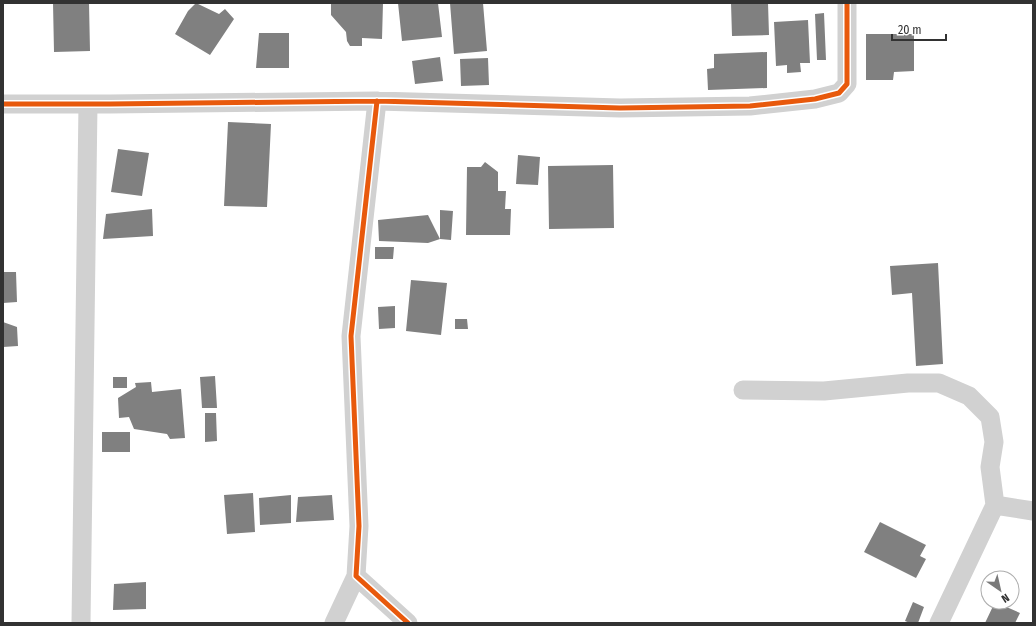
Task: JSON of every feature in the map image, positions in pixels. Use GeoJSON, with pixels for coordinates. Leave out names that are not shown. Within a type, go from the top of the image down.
{"type":"FeatureCollection","features":[{"type":"Feature","properties":{"kind":"street"},"geometry":{"type":"LineString","coordinates":[[3,104],[377,101],[620,108],[750,106],[815,99],[839,93],[847,84],[847,3]]}},
{"type":"Feature","properties":{"kind":"street"},"geometry":{"type":"LineString","coordinates":[[334,623],[356,576],[359,526],[351,336],[377,101]]}},
{"type":"Feature","properties":{"kind":"street"},"geometry":{"type":"LineString","coordinates":[[81,623],[88,104]]}},
{"type":"Feature","properties":{"kind":"street"},"geometry":{"type":"LineString","coordinates":[[743,390],[824,390],[939,383],[970,396],[990,417],[994,442],[990,467],[995,505],[939,623]]}},
{"type":"Feature","properties":{"kind":"street"},"geometry":{"type":"LineString","coordinates":[[995,505],[1033,511]]}},
{"type":"Feature","properties":{"kind":"street"},"geometry":{"type":"LineString","coordinates":[[356,576],[408,623]]}},
{"type":"Feature","properties":{"kind":"building"},"geometry":{"type":"Polygon","coordinates":[[[53,3],[89,3],[90,51],[54,52],[53,3]]]}},
{"type":"Feature","properties":{"kind":"building"},"geometry":{"type":"Polygon","coordinates":[[[196,3],[219,14],[225,9],[234,19],[210,55],[175,34],[188,11],[196,3]]]}},
{"type":"Feature","properties":{"kind":"building"},"geometry":{"type":"Polygon","coordinates":[[[331,3],[383,3],[382,39],[362,38],[362,46],[350,46],[347,41],[346,32],[331,15],[331,3]]]}},
{"type":"Feature","properties":{"kind":"building"},"geometry":{"type":"Polygon","coordinates":[[[398,3],[438,3],[442,37],[402,41],[398,3]]]}},
{"type":"Feature","properties":{"kind":"building"},"geometry":{"type":"Polygon","coordinates":[[[450,3],[483,3],[487,51],[454,54],[450,3]]]}},
{"type":"Feature","properties":{"kind":"building"},"geometry":{"type":"Polygon","coordinates":[[[731,3],[768,3],[769,35],[732,36],[731,3]]]}},
{"type":"Feature","properties":{"kind":"building"},"geometry":{"type":"Polygon","coordinates":[[[824,13],[826,60],[817,60],[815,14],[824,13]]]}},
{"type":"Feature","properties":{"kind":"building"},"geometry":{"type":"Polygon","coordinates":[[[808,20],[810,63],[800,63],[801,72],[787,73],[787,65],[776,66],[774,22],[808,20]]]}},
{"type":"Feature","properties":{"kind":"building"},"geometry":{"type":"Polygon","coordinates":[[[259,33],[289,33],[289,68],[256,68],[259,33]]]}},
{"type":"Feature","properties":{"kind":"building"},"geometry":{"type":"Polygon","coordinates":[[[866,34],[914,34],[914,71],[894,72],[893,80],[866,80],[866,34]]]}},
{"type":"Feature","properties":{"kind":"building"},"geometry":{"type":"Polygon","coordinates":[[[767,52],[767,88],[708,90],[707,69],[714,68],[714,54],[767,52]]]}},
{"type":"Feature","properties":{"kind":"building"},"geometry":{"type":"Polygon","coordinates":[[[440,57],[443,81],[415,84],[412,61],[440,57]]]}},
{"type":"Feature","properties":{"kind":"building"},"geometry":{"type":"Polygon","coordinates":[[[488,58],[489,85],[461,86],[460,59],[488,58]]]}},
{"type":"Feature","properties":{"kind":"building"},"geometry":{"type":"Polygon","coordinates":[[[228,122],[271,124],[267,207],[224,206],[228,122]]]}},
{"type":"Feature","properties":{"kind":"building"},"geometry":{"type":"Polygon","coordinates":[[[118,149],[149,153],[142,196],[111,192],[118,149]]]}},
{"type":"Feature","properties":{"kind":"building"},"geometry":{"type":"Polygon","coordinates":[[[518,155],[540,157],[538,185],[516,184],[518,155]]]}},
{"type":"Feature","properties":{"kind":"building"},"geometry":{"type":"Polygon","coordinates":[[[485,162],[498,172],[498,191],[506,191],[505,209],[511,209],[510,235],[466,235],[467,167],[481,167],[485,162]]]}},
{"type":"Feature","properties":{"kind":"building"},"geometry":{"type":"Polygon","coordinates":[[[613,165],[614,228],[549,229],[548,166],[613,165]]]}},
{"type":"Feature","properties":{"kind":"building"},"geometry":{"type":"Polygon","coordinates":[[[152,209],[153,236],[103,239],[106,214],[152,209]]]}},
{"type":"Feature","properties":{"kind":"building"},"geometry":{"type":"Polygon","coordinates":[[[440,210],[453,211],[451,240],[440,239],[440,210]]]}},
{"type":"Feature","properties":{"kind":"building"},"geometry":{"type":"Polygon","coordinates":[[[428,215],[440,239],[428,243],[379,241],[378,220],[428,215]]]}},
{"type":"Feature","properties":{"kind":"building"},"geometry":{"type":"Polygon","coordinates":[[[375,247],[394,247],[393,259],[375,259],[375,247]]]}},
{"type":"Feature","properties":{"kind":"building"},"geometry":{"type":"Polygon","coordinates":[[[938,263],[943,364],[916,366],[912,293],[892,295],[890,266],[938,263]]]}},
{"type":"Feature","properties":{"kind":"building"},"geometry":{"type":"Polygon","coordinates":[[[3,272],[16,272],[17,302],[3,303],[3,272]]]}},
{"type":"Feature","properties":{"kind":"building"},"geometry":{"type":"Polygon","coordinates":[[[411,280],[447,283],[441,335],[406,331],[411,280]]]}},
{"type":"Feature","properties":{"kind":"building"},"geometry":{"type":"Polygon","coordinates":[[[395,306],[395,328],[379,329],[378,307],[395,306]]]}},
{"type":"Feature","properties":{"kind":"building"},"geometry":{"type":"Polygon","coordinates":[[[455,319],[467,319],[468,329],[455,329],[455,319]]]}},
{"type":"Feature","properties":{"kind":"building"},"geometry":{"type":"Polygon","coordinates":[[[3,322],[17,327],[18,346],[3,347],[3,322]]]}},
{"type":"Feature","properties":{"kind":"building"},"geometry":{"type":"Polygon","coordinates":[[[215,376],[217,408],[202,408],[200,377],[215,376]]]}},
{"type":"Feature","properties":{"kind":"building"},"geometry":{"type":"Polygon","coordinates":[[[113,377],[127,377],[127,388],[113,388],[113,377]]]}},
{"type":"Feature","properties":{"kind":"building"},"geometry":{"type":"Polygon","coordinates":[[[151,382],[152,392],[181,389],[185,438],[170,439],[167,434],[134,429],[129,417],[119,418],[118,398],[136,387],[135,383],[151,382]]]}},
{"type":"Feature","properties":{"kind":"building"},"geometry":{"type":"Polygon","coordinates":[[[205,413],[216,413],[217,441],[205,442],[205,413]]]}},
{"type":"Feature","properties":{"kind":"building"},"geometry":{"type":"Polygon","coordinates":[[[102,432],[130,432],[130,452],[102,452],[102,432]]]}},
{"type":"Feature","properties":{"kind":"building"},"geometry":{"type":"Polygon","coordinates":[[[253,493],[255,532],[227,534],[224,495],[253,493]]]}},
{"type":"Feature","properties":{"kind":"building"},"geometry":{"type":"Polygon","coordinates":[[[291,495],[291,523],[260,525],[259,498],[291,495]]]}},
{"type":"Feature","properties":{"kind":"building"},"geometry":{"type":"Polygon","coordinates":[[[332,495],[334,520],[296,522],[298,497],[332,495]]]}},
{"type":"Feature","properties":{"kind":"building"},"geometry":{"type":"Polygon","coordinates":[[[880,522],[926,545],[920,556],[926,559],[916,578],[864,552],[880,522]]]}},
{"type":"Feature","properties":{"kind":"building"},"geometry":{"type":"Polygon","coordinates":[[[146,582],[146,609],[113,610],[114,584],[146,582]]]}},
{"type":"Feature","properties":{"kind":"building"},"geometry":{"type":"Polygon","coordinates":[[[913,602],[924,607],[918,623],[910,623],[905,621],[913,602]]]}},
{"type":"Feature","properties":{"kind":"building"},"geometry":{"type":"Polygon","coordinates":[[[991,610],[1013,610],[1020,613],[1015,623],[985,623],[991,610]]]}},
{"type":"Feature","properties":{"kind":"cycle path"},"geometry":{"type":"LineString","coordinates":[[3,104],[377,101],[620,108],[750,106],[815,99],[839,93],[847,84],[847,3]]}},
{"type":"Feature","properties":{"kind":"cycle path"},"geometry":{"type":"LineString","coordinates":[[377,101],[351,336],[359,526],[356,576],[408,623]]}}]}
